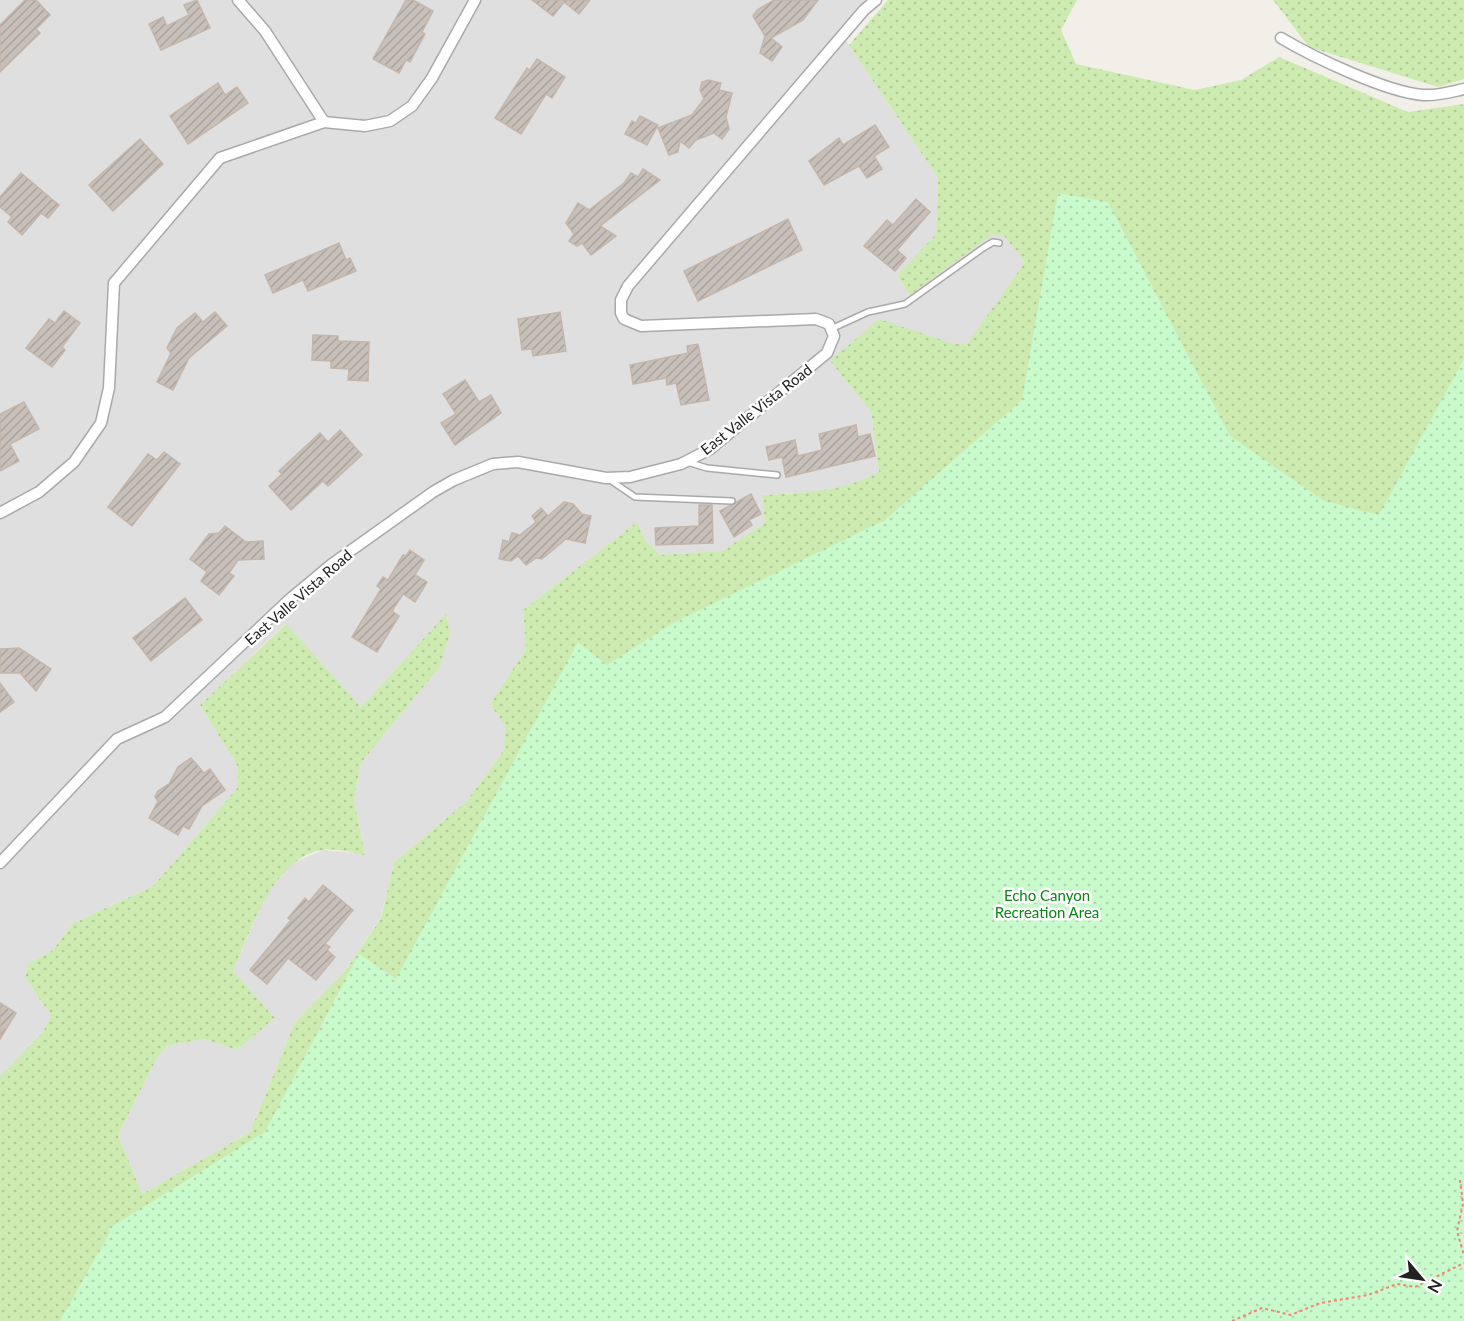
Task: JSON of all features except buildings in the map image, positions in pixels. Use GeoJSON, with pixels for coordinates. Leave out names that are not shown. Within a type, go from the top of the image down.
{"type":"FeatureCollection","features":[{"type":"Feature","properties":{"kind":"street"},"geometry":{"type":"LineString","coordinates":[[238,0],[265,31],[324,122]]}},
{"type":"Feature","properties":{"kind":"street"},"geometry":{"type":"LineString","coordinates":[[0,513],[39,492],[74,462],[101,423],[109,388],[114,284],[220,158],[324,122],[365,126],[390,121],[412,106],[432,78],[475,0]]}},
{"type":"Feature","properties":{"kind":"street"},"geometry":{"type":"LineString","coordinates":[[831,329],[829,324],[816,319],[641,326],[624,319],[621,313],[621,300],[655,251],[858,17],[876,0]]}},
{"type":"Feature","properties":{"kind":"street"},"geometry":{"type":"LineString","coordinates":[[1281,38],[1309,55],[1392,88],[1422,95],[1443,94],[1464,89]]}},
{"type":"Feature","properties":{"kind":"street","name":"East Valle Vista Road"},"geometry":{"type":"LineString","coordinates":[[0,863],[117,739],[165,717],[332,564],[433,492],[454,480],[493,464],[518,462],[606,478],[630,477],[686,461],[710,449],[827,353],[834,336],[831,329]]}},
{"type":"Feature","properties":{"kind":"lane"},"geometry":{"type":"LineString","coordinates":[[831,329],[868,312],[905,304],[983,248],[993,242],[999,243]]}},
{"type":"Feature","properties":{"kind":"lane"},"geometry":{"type":"LineString","coordinates":[[686,461],[707,468],[777,475]]}},
{"type":"Feature","properties":{"kind":"lane"},"geometry":{"type":"LineString","coordinates":[[606,478],[635,497],[732,501]]}},
{"type":"Feature","properties":{"kind":"path"},"geometry":{"type":"LineString","coordinates":[[1460,1180],[1463,1204],[1458,1232],[1464,1255]]}},
{"type":"Feature","properties":{"kind":"path"},"geometry":{"type":"LineString","coordinates":[[1232,1321],[1263,1308],[1291,1315],[1320,1303],[1368,1295],[1397,1284],[1415,1287],[1464,1263]]}},
{"type":"Feature","properties":{"kind":"shaded area"},"geometry":{"type":"Polygon","coordinates":[[[0,0],[866,0],[839,30],[938,178],[936,234],[897,277],[910,294],[993,234],[1004,236],[1025,262],[968,344],[830,361],[871,412],[879,472],[857,484],[831,491],[762,495],[765,523],[722,551],[660,555],[645,540],[637,522],[523,610],[526,649],[490,704],[505,726],[504,750],[466,802],[394,862],[381,917],[346,970],[295,1022],[250,1132],[142,1194],[118,1135],[157,1058],[167,1046],[204,1039],[237,1050],[274,1019],[233,971],[265,897],[291,864],[323,850],[365,854],[354,800],[361,763],[439,668],[446,615],[361,707],[285,624],[200,705],[238,767],[238,787],[153,886],[72,924],[53,950],[28,964],[25,977],[51,1016],[43,1032],[0,1076],[0,0]]]}},
{"type":"Feature","properties":{"kind":"green space","name":"Echo Canyon Recreation Area"},"geometry":{"type":"Polygon","coordinates":[[[888,0],[1077,0],[1061,30],[1076,64],[1195,90],[1241,80],[1279,57],[1408,112],[1464,104],[1464,1252],[1196,1321],[0,1321],[0,1076],[43,1032],[51,1016],[25,977],[28,964],[53,950],[72,924],[153,886],[238,787],[238,767],[200,705],[286,624],[361,707],[446,614],[450,634],[439,668],[361,763],[354,800],[365,855],[339,850],[323,850],[306,855],[291,866],[277,881],[247,937],[233,971],[275,1018],[237,1050],[204,1039],[167,1046],[157,1058],[118,1135],[142,1194],[250,1132],[295,1022],[346,970],[381,918],[394,862],[466,802],[504,750],[505,726],[490,704],[526,649],[523,610],[637,522],[645,540],[660,555],[722,551],[765,523],[762,495],[836,488],[879,472],[871,412],[830,361],[879,319],[954,344],[967,344],[1025,262],[1004,236],[993,234],[910,295],[897,276],[936,234],[938,178],[849,45],[888,0]]]}},
{"type":"Feature","properties":{"kind":"green space"},"geometry":{"type":"Polygon","coordinates":[[[1273,0],[1464,0],[1464,79],[1438,87],[1309,47],[1273,0]]]}},
{"type":"Feature","properties":{"kind":"green space","name":"Echo Canyon Recreation Area"},"geometry":{"type":"Polygon","coordinates":[[[1058,193],[1108,202],[1230,436],[1324,501],[1379,515],[1464,359],[1464,1321],[60,1321],[110,1232],[108,1229],[265,1132],[359,954],[396,979],[578,642],[607,665],[671,624],[885,520],[1022,400],[1058,193]]]}}]}
